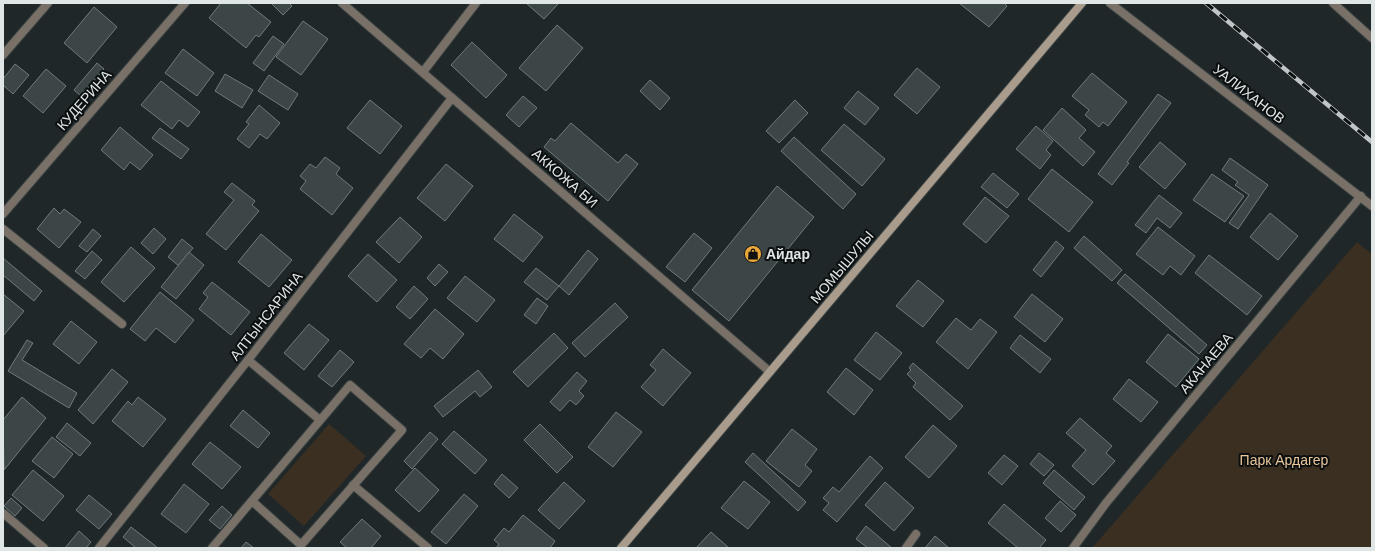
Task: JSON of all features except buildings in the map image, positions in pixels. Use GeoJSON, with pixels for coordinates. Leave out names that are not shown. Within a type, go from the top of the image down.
{"type":"FeatureCollection","features":[{"type":"Feature","properties":{"kind":"main road","name":"МОМЫШУЛЫ"},"geometry":{"type":"LineString","coordinates":[[621,548],[1082,3]]}},
{"type":"Feature","properties":{"kind":"street"},"geometry":{"type":"LineString","coordinates":[[3,55],[48,3]]}},
{"type":"Feature","properties":{"kind":"street","name":"КУДЕРИНА"},"geometry":{"type":"LineString","coordinates":[[3,214],[184,3]]}},
{"type":"Feature","properties":{"kind":"street","name":"АККОЖА БИ"},"geometry":{"type":"LineString","coordinates":[[342,3],[770,372]]}},
{"type":"Feature","properties":{"kind":"street"},"geometry":{"type":"LineString","coordinates":[[423,72],[476,3]]}},
{"type":"Feature","properties":{"kind":"street","name":"УАЛИХАНОВ"},"geometry":{"type":"LineString","coordinates":[[1110,3],[1372,206]]}},
{"type":"Feature","properties":{"kind":"street"},"geometry":{"type":"LineString","coordinates":[[1333,3],[1372,38]]}},
{"type":"Feature","properties":{"kind":"street","name":"АЛТЫНСАРИНА"},"geometry":{"type":"LineString","coordinates":[[99,548],[452,98]]}},
{"type":"Feature","properties":{"kind":"street","name":"АКАНАЕВА"},"geometry":{"type":"LineString","coordinates":[[1074,548],[1106,503],[1360,196]]}},
{"type":"Feature","properties":{"kind":"street"},"geometry":{"type":"LineString","coordinates":[[3,229],[122,324]]}},
{"type":"Feature","properties":{"kind":"street"},"geometry":{"type":"LineString","coordinates":[[248,360],[320,420]]}},
{"type":"Feature","properties":{"kind":"street"},"geometry":{"type":"LineString","coordinates":[[212,548],[350,385],[402,430],[301,545],[252,501]]}},
{"type":"Feature","properties":{"kind":"street"},"geometry":{"type":"LineString","coordinates":[[353,485],[428,548]]}},
{"type":"Feature","properties":{"kind":"street"},"geometry":{"type":"LineString","coordinates":[[3,513],[44,548]]}},
{"type":"Feature","properties":{"kind":"street"},"geometry":{"type":"LineString","coordinates":[[906,548],[916,534]]}},
{"type":"Feature","properties":{"kind":"green space","name":"Парк Ардагер"},"geometry":{"type":"Polygon","coordinates":[[[1357,242],[1372,254],[1372,548],[1092,548],[1357,242]]]}},
{"type":"Feature","properties":{"kind":"green space"},"geometry":{"type":"Polygon","coordinates":[[[329,424],[366,456],[304,526],[268,494],[329,424]]]}},
{"type":"Feature","properties":{"kind":"railway"},"geometry":{"type":"LineString","coordinates":[[1206,3],[1372,142]]}},
{"type":"Feature","properties":{"kind":"place","name":"Айдар"},"geometry":{"type":"Point","coordinates":[753,254]}}]}
